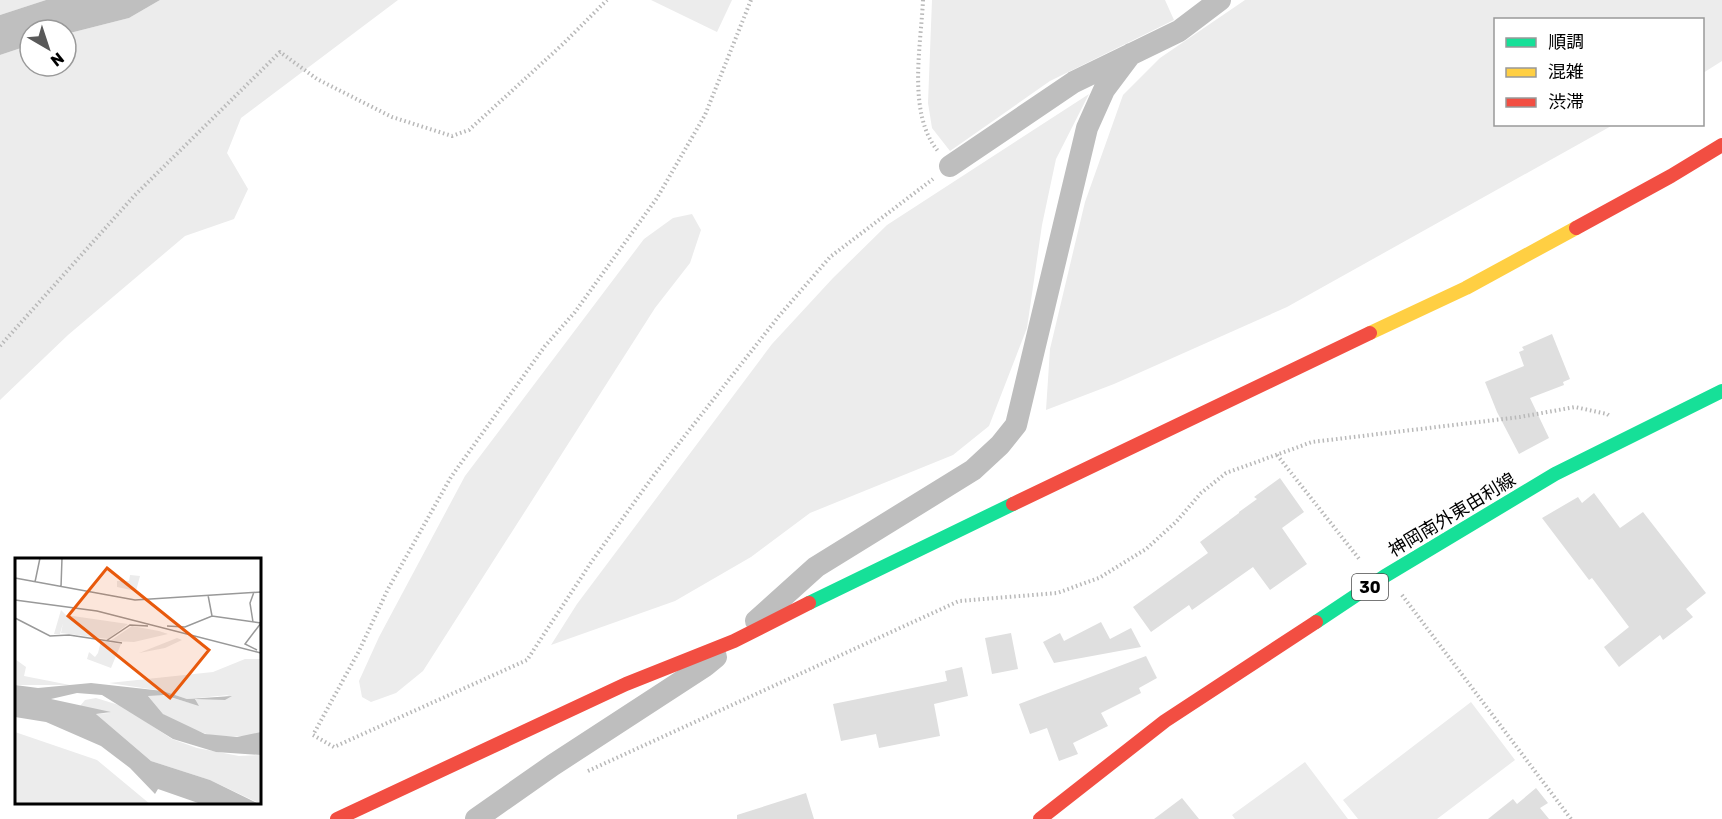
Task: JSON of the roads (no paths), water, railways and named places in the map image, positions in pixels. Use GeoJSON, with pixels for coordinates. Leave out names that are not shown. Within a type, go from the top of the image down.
{"type":"FeatureCollection","features":[{"type":"Feature","properties":{"kind":"street"},"geometry":{"type":"LineString","coordinates":[[950,166],[1074,82],[1179,31],[1220,0]]}},
{"type":"Feature","properties":{"kind":"street"},"geometry":{"type":"LineString","coordinates":[[476,819],[553,765],[705,666],[816,567],[973,470],[1000,445],[1016,425],[1087,128],[1104,90],[1131,54]]}},
{"type":"Feature","properties":{"kind":"street"},"geometry":{"type":"LineString","coordinates":[[337,819],[626,684],[734,641],[905,555],[1466,288],[1722,145]]}},
{"type":"Feature","properties":{"kind":"street","name":"神岡南外東由利線"},"geometry":{"type":"LineString","coordinates":[[1040,819],[1165,721],[1381,579],[1555,474],[1722,391]]}}]}
